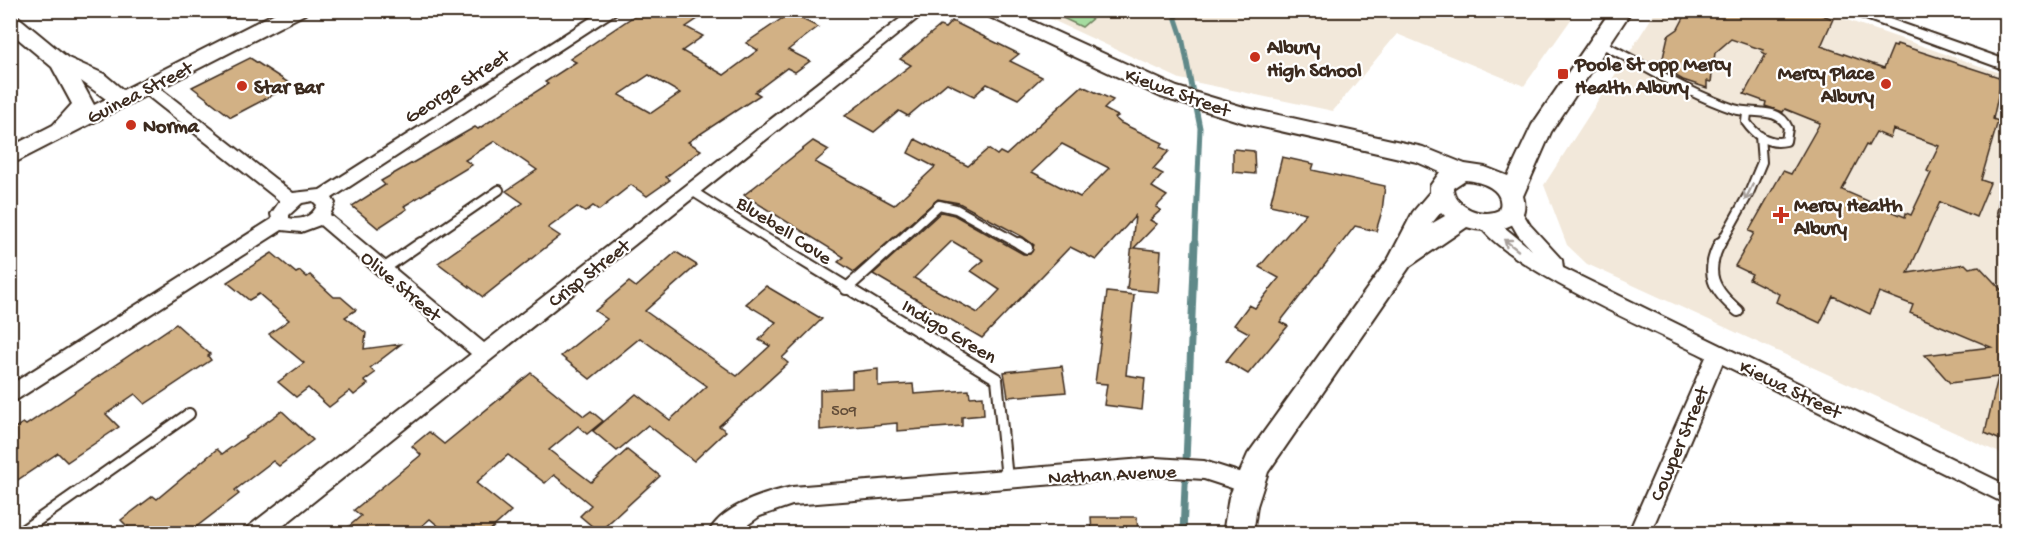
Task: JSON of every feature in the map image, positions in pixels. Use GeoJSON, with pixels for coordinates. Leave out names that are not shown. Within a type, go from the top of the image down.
{"type":"FeatureCollection","features":[{"type":"Feature","properties":{"kind":"street","name":"Guinea Street"},"geometry":{"type":"LineString","coordinates":[[10,165],[155,93],[298,10]]}},
{"type":"Feature","properties":{"kind":"street","name":"George Street"},"geometry":{"type":"LineString","coordinates":[[321,197],[614,10]]}},
{"type":"Feature","properties":{"kind":"street","name":"Crisp Street"},"geometry":{"type":"LineString","coordinates":[[257,533],[921,10]]}},
{"type":"Feature","properties":{"kind":"street","name":"Kiewa Street"},"geometry":{"type":"LineString","coordinates":[[990,10],[1148,84],[1181,96],[1220,108],[1374,146],[1423,155],[1474,173]]}},
{"type":"Feature","properties":{"kind":"street"},"geometry":{"type":"LineString","coordinates":[[1238,534],[1239,510],[1247,484],[1270,443],[1398,264],[1422,218],[1441,191],[1445,180],[1474,173],[1514,157],[1540,131],[1622,10]]}},
{"type":"Feature","properties":{"kind":"street"},"geometry":{"type":"LineString","coordinates":[[1848,10],[2007,65]]}},
{"type":"Feature","properties":{"kind":"street"},"geometry":{"type":"LineString","coordinates":[[10,21],[60,63],[96,79],[121,100],[83,130]]}},
{"type":"Feature","properties":{"kind":"street","name":"Guinea Street"},"geometry":{"type":"LineString","coordinates":[[10,157],[268,27]]}},
{"type":"Feature","properties":{"kind":"street"},"geometry":{"type":"LineString","coordinates":[[36,144],[72,119],[83,104],[82,98],[60,63]]}},
{"type":"Feature","properties":{"kind":"street"},"geometry":{"type":"LineString","coordinates":[[155,93],[292,201]]}},
{"type":"Feature","properties":{"kind":"street"},"geometry":{"type":"LineString","coordinates":[[1441,191],[1445,203],[1463,218],[1487,223],[1498,222],[1512,203],[1540,131]]}},
{"type":"Feature","properties":{"kind":"street","name":"Kiewa Street"},"geometry":{"type":"LineString","coordinates":[[1374,146],[1411,162],[1441,191]]}},
{"type":"Feature","properties":{"kind":"street"},"geometry":{"type":"LineString","coordinates":[[1474,173],[1505,186],[1512,203]]}},
{"type":"Feature","properties":{"kind":"street"},"geometry":{"type":"LineString","coordinates":[[10,396],[281,222],[298,226],[320,216],[326,208],[321,197],[311,195],[292,201],[280,214],[281,222]]}},
{"type":"Feature","properties":{"kind":"street","name":"Kiewa Street"},"geometry":{"type":"LineString","coordinates":[[1512,203],[1541,251],[1575,283]]}},
{"type":"Feature","properties":{"kind":"street","name":"Olive Street"},"geometry":{"type":"LineString","coordinates":[[320,216],[484,354]]}},
{"type":"Feature","properties":{"kind":"street"},"geometry":{"type":"LineString","coordinates":[[1398,264],[1442,229],[1463,218]]}},
{"type":"Feature","properties":{"kind":"street","name":"Kiewa Street"},"geometry":{"type":"LineString","coordinates":[[1487,223],[1517,250],[1575,283],[2007,495]]}},
{"type":"Feature","properties":{"kind":"street","name":"Cowper Street"},"geometry":{"type":"LineString","coordinates":[[1639,534],[1718,353]]}},
{"type":"Feature","properties":{"kind":"street","name":"Nathan Avenue"},"geometry":{"type":"LineString","coordinates":[[719,534],[740,514],[784,498],[1162,467],[1204,470],[1247,484]]}},
{"type":"Feature","properties":{"kind":"lane"},"geometry":{"type":"LineString","coordinates":[[1600,43],[1635,58],[1689,91],[1748,114]]}},
{"type":"Feature","properties":{"kind":"lane"},"geometry":{"type":"LineString","coordinates":[[1752,110],[1767,112],[1787,123],[1790,130],[1786,141],[1774,142],[1760,136],[1746,122],[1752,110]]}},
{"type":"Feature","properties":{"kind":"lane"},"geometry":{"type":"LineString","coordinates":[[1738,311],[1719,294],[1710,271],[1711,260],[1749,194],[1762,162],[1760,136]]}},
{"type":"Feature","properties":{"kind":"lane"},"geometry":{"type":"LineString","coordinates":[[382,270],[499,190]]}},
{"type":"Feature","properties":{"kind":"lane","name":"Bluebell Cove"},"geometry":{"type":"LineString","coordinates":[[692,191],[860,298]]}},
{"type":"Feature","properties":{"kind":"lane"},"geometry":{"type":"LineString","coordinates":[[2007,191],[2002,213],[2007,219]]}},
{"type":"Feature","properties":{"kind":"lane"},"geometry":{"type":"LineString","coordinates":[[846,289],[939,206],[956,209],[1027,248]]}},
{"type":"Feature","properties":{"kind":"lane","name":"Indigo Green"},"geometry":{"type":"LineString","coordinates":[[860,298],[997,379],[1007,479]]}},
{"type":"Feature","properties":{"kind":"lane"},"geometry":{"type":"LineString","coordinates":[[18,534],[189,414]]}},
{"type":"Feature","properties":{"kind":"shaded area","name":"Albury High School"},"geometry":{"type":"Polygon","coordinates":[[[1554,10],[1572,18],[1524,86],[1397,34],[1333,111],[1180,79],[1033,11],[1554,10]]]}},
{"type":"Feature","properties":{"kind":"shaded area","name":"Mercy Health Albury"},"geometry":{"type":"Polygon","coordinates":[[[1656,11],[1821,11],[2006,75],[2006,456],[1587,264],[1567,245],[1544,185],[1656,11]]]}},
{"type":"Feature","properties":{"kind":"green space"},"geometry":{"type":"Polygon","coordinates":[[[1048,11],[1101,11],[1082,27],[1048,11]]]}},
{"type":"Feature","properties":{"kind":"building"},"geometry":{"type":"Polygon","coordinates":[[[643,10],[711,10],[686,27],[703,36],[682,51],[724,75],[758,50],[746,43],[790,13],[818,27],[788,50],[810,61],[795,72],[787,68],[755,92],[760,95],[688,142],[701,150],[666,177],[670,180],[647,196],[631,185],[599,210],[593,206],[585,212],[577,207],[548,228],[560,236],[483,297],[438,263],[523,203],[506,191],[537,170],[495,141],[465,160],[472,165],[404,206],[407,209],[378,228],[352,206],[385,185],[381,181],[475,127],[478,129],[548,84],[545,82],[576,62],[570,59],[643,10]],[[649,75],[619,95],[651,113],[680,93],[649,75]]]}},
{"type":"Feature","properties":{"kind":"building"},"geometry":{"type":"Polygon","coordinates":[[[1688,10],[1809,10],[1833,19],[1821,46],[1884,68],[1893,46],[1896,47],[1897,44],[2002,78],[1993,119],[1998,121],[1981,180],[1990,183],[1976,217],[1940,202],[1908,273],[1965,264],[1969,268],[1979,266],[2007,296],[2007,443],[1985,433],[1998,377],[1950,383],[1925,355],[1991,347],[1910,313],[1913,305],[1879,292],[1870,314],[1833,296],[1820,323],[1776,302],[1779,294],[1749,279],[1752,274],[1735,266],[1754,233],[1749,231],[1783,171],[1791,174],[1820,123],[1785,109],[1783,112],[1765,106],[1766,102],[1744,94],[1766,54],[1762,52],[1763,50],[1731,39],[1715,53],[1711,82],[1707,81],[1707,88],[1683,80],[1676,76],[1677,73],[1665,70],[1666,64],[1662,62],[1668,36],[1678,29],[1688,10]],[[1893,129],[1890,138],[1876,132],[1868,146],[1866,145],[1842,190],[1905,217],[1906,213],[1911,215],[1931,173],[1927,171],[1939,146],[1893,129]]]}},
{"type":"Feature","properties":{"kind":"building"},"geometry":{"type":"Polygon","coordinates":[[[952,21],[1019,54],[1010,61],[1042,77],[1018,99],[987,84],[974,96],[947,83],[908,116],[899,111],[874,132],[845,116],[911,65],[900,59],[940,26],[945,28],[952,21]]]}},
{"type":"Feature","properties":{"kind":"building","name":"Star Bar"},"geometry":{"type":"Polygon","coordinates":[[[250,58],[292,85],[231,117],[192,87],[250,58]]]}},
{"type":"Feature","properties":{"kind":"building"},"geometry":{"type":"Polygon","coordinates":[[[1082,86],[1113,100],[1104,109],[1118,116],[1115,118],[1121,123],[1163,143],[1160,147],[1169,151],[1153,169],[1163,174],[1152,187],[1167,196],[1156,207],[1161,210],[1150,220],[1157,224],[1134,248],[1161,251],[1158,292],[1127,289],[1135,216],[1096,260],[1070,247],[982,338],[873,274],[941,212],[954,215],[1023,254],[1030,254],[1034,245],[1023,237],[959,203],[938,199],[854,272],[838,262],[844,257],[744,195],[813,141],[829,150],[815,162],[894,205],[935,167],[908,153],[915,139],[968,166],[988,149],[997,155],[1000,152],[1006,155],[1082,86]],[[1062,144],[1032,172],[1080,197],[1109,168],[1062,144]],[[952,241],[914,278],[978,313],[1000,290],[971,271],[984,260],[952,241]]]}},
{"type":"Feature","properties":{"kind":"building"},"geometry":{"type":"Polygon","coordinates":[[[1233,149],[1254,151],[1255,174],[1233,172],[1233,149]]]}},
{"type":"Feature","properties":{"kind":"building"},"geometry":{"type":"Polygon","coordinates":[[[1282,157],[1314,164],[1312,170],[1385,186],[1382,211],[1376,231],[1355,226],[1280,322],[1288,326],[1248,374],[1226,361],[1249,333],[1234,325],[1249,305],[1255,308],[1279,278],[1259,267],[1306,213],[1270,205],[1282,157]]]}},
{"type":"Feature","properties":{"kind":"building"},"geometry":{"type":"Polygon","coordinates":[[[676,252],[697,265],[645,311],[737,376],[770,346],[759,340],[776,322],[746,304],[766,286],[822,319],[782,358],[788,363],[719,426],[726,431],[694,461],[648,425],[617,451],[593,431],[636,394],[670,420],[707,386],[640,338],[590,379],[561,356],[607,319],[595,311],[629,282],[636,287],[676,252]]]}},
{"type":"Feature","properties":{"kind":"building"},"geometry":{"type":"Polygon","coordinates":[[[272,253],[296,273],[300,271],[307,277],[310,275],[334,297],[341,297],[356,310],[345,317],[366,333],[364,349],[401,344],[370,368],[375,373],[364,381],[368,384],[354,395],[350,391],[329,407],[308,388],[296,397],[278,382],[304,363],[269,334],[289,320],[259,294],[249,300],[227,282],[272,253]]]}},
{"type":"Feature","properties":{"kind":"building"},"geometry":{"type":"Polygon","coordinates":[[[1107,292],[1134,295],[1126,375],[1145,378],[1142,410],[1104,405],[1107,384],[1095,383],[1107,292]]]}},
{"type":"Feature","properties":{"kind":"building"},"geometry":{"type":"Polygon","coordinates":[[[176,324],[210,354],[208,356],[211,360],[145,404],[135,394],[106,414],[119,427],[67,462],[58,453],[10,485],[10,431],[23,423],[26,425],[176,324]]]}},
{"type":"Feature","properties":{"kind":"building"},"geometry":{"type":"Polygon","coordinates":[[[1062,366],[1066,392],[1008,397],[1004,372],[1062,366]]]}},
{"type":"Feature","properties":{"kind":"building"},"geometry":{"type":"Polygon","coordinates":[[[878,369],[878,386],[913,384],[914,394],[969,390],[970,397],[983,396],[984,415],[962,417],[962,426],[897,431],[897,423],[820,430],[820,390],[852,388],[852,372],[878,369]]]}},
{"type":"Feature","properties":{"kind":"building"},"geometry":{"type":"Polygon","coordinates":[[[531,373],[584,416],[591,411],[603,421],[587,434],[578,426],[549,450],[591,482],[627,450],[660,476],[599,532],[580,516],[591,505],[554,475],[545,483],[508,455],[476,483],[511,511],[486,534],[448,534],[430,519],[412,534],[340,534],[361,516],[354,510],[421,455],[412,446],[429,432],[444,444],[531,373]]]}},
{"type":"Feature","properties":{"kind":"building"},"geometry":{"type":"Polygon","coordinates":[[[282,411],[313,440],[279,466],[273,461],[235,490],[239,494],[187,534],[135,534],[121,520],[153,496],[157,499],[217,449],[222,454],[282,411]]]}},
{"type":"Feature","properties":{"kind":"building"},"geometry":{"type":"Polygon","coordinates":[[[1091,517],[1137,517],[1138,534],[1092,534],[1091,517]]]}},
{"type":"Feature","properties":{"kind":"waterway"},"geometry":{"type":"LineString","coordinates":[[1173,10],[1182,37],[1200,128],[1195,245]]}},
{"type":"Feature","properties":{"kind":"waterway"},"geometry":{"type":"LineString","coordinates":[[1183,534],[1195,243]]}},
{"type":"Feature","properties":{"kind":"place","name":"Albury High School"},"geometry":{"type":"Point","coordinates":[1255,57]}},
{"type":"Feature","properties":{"kind":"place","name":"Poole St opp Mercy Health Albury"},"geometry":{"type":"Point","coordinates":[1563,74]}},
{"type":"Feature","properties":{"kind":"place","name":"Mercy Place Albury"},"geometry":{"type":"Point","coordinates":[1886,84]}},
{"type":"Feature","properties":{"kind":"place","name":"Star Bar"},"geometry":{"type":"Point","coordinates":[242,86]}},
{"type":"Feature","properties":{"kind":"place","name":"Norma"},"geometry":{"type":"Point","coordinates":[131,125]}},
{"type":"Feature","properties":{"kind":"place","name":"Mercy Health Albury"},"geometry":{"type":"Point","coordinates":[1781,215]}}]}
